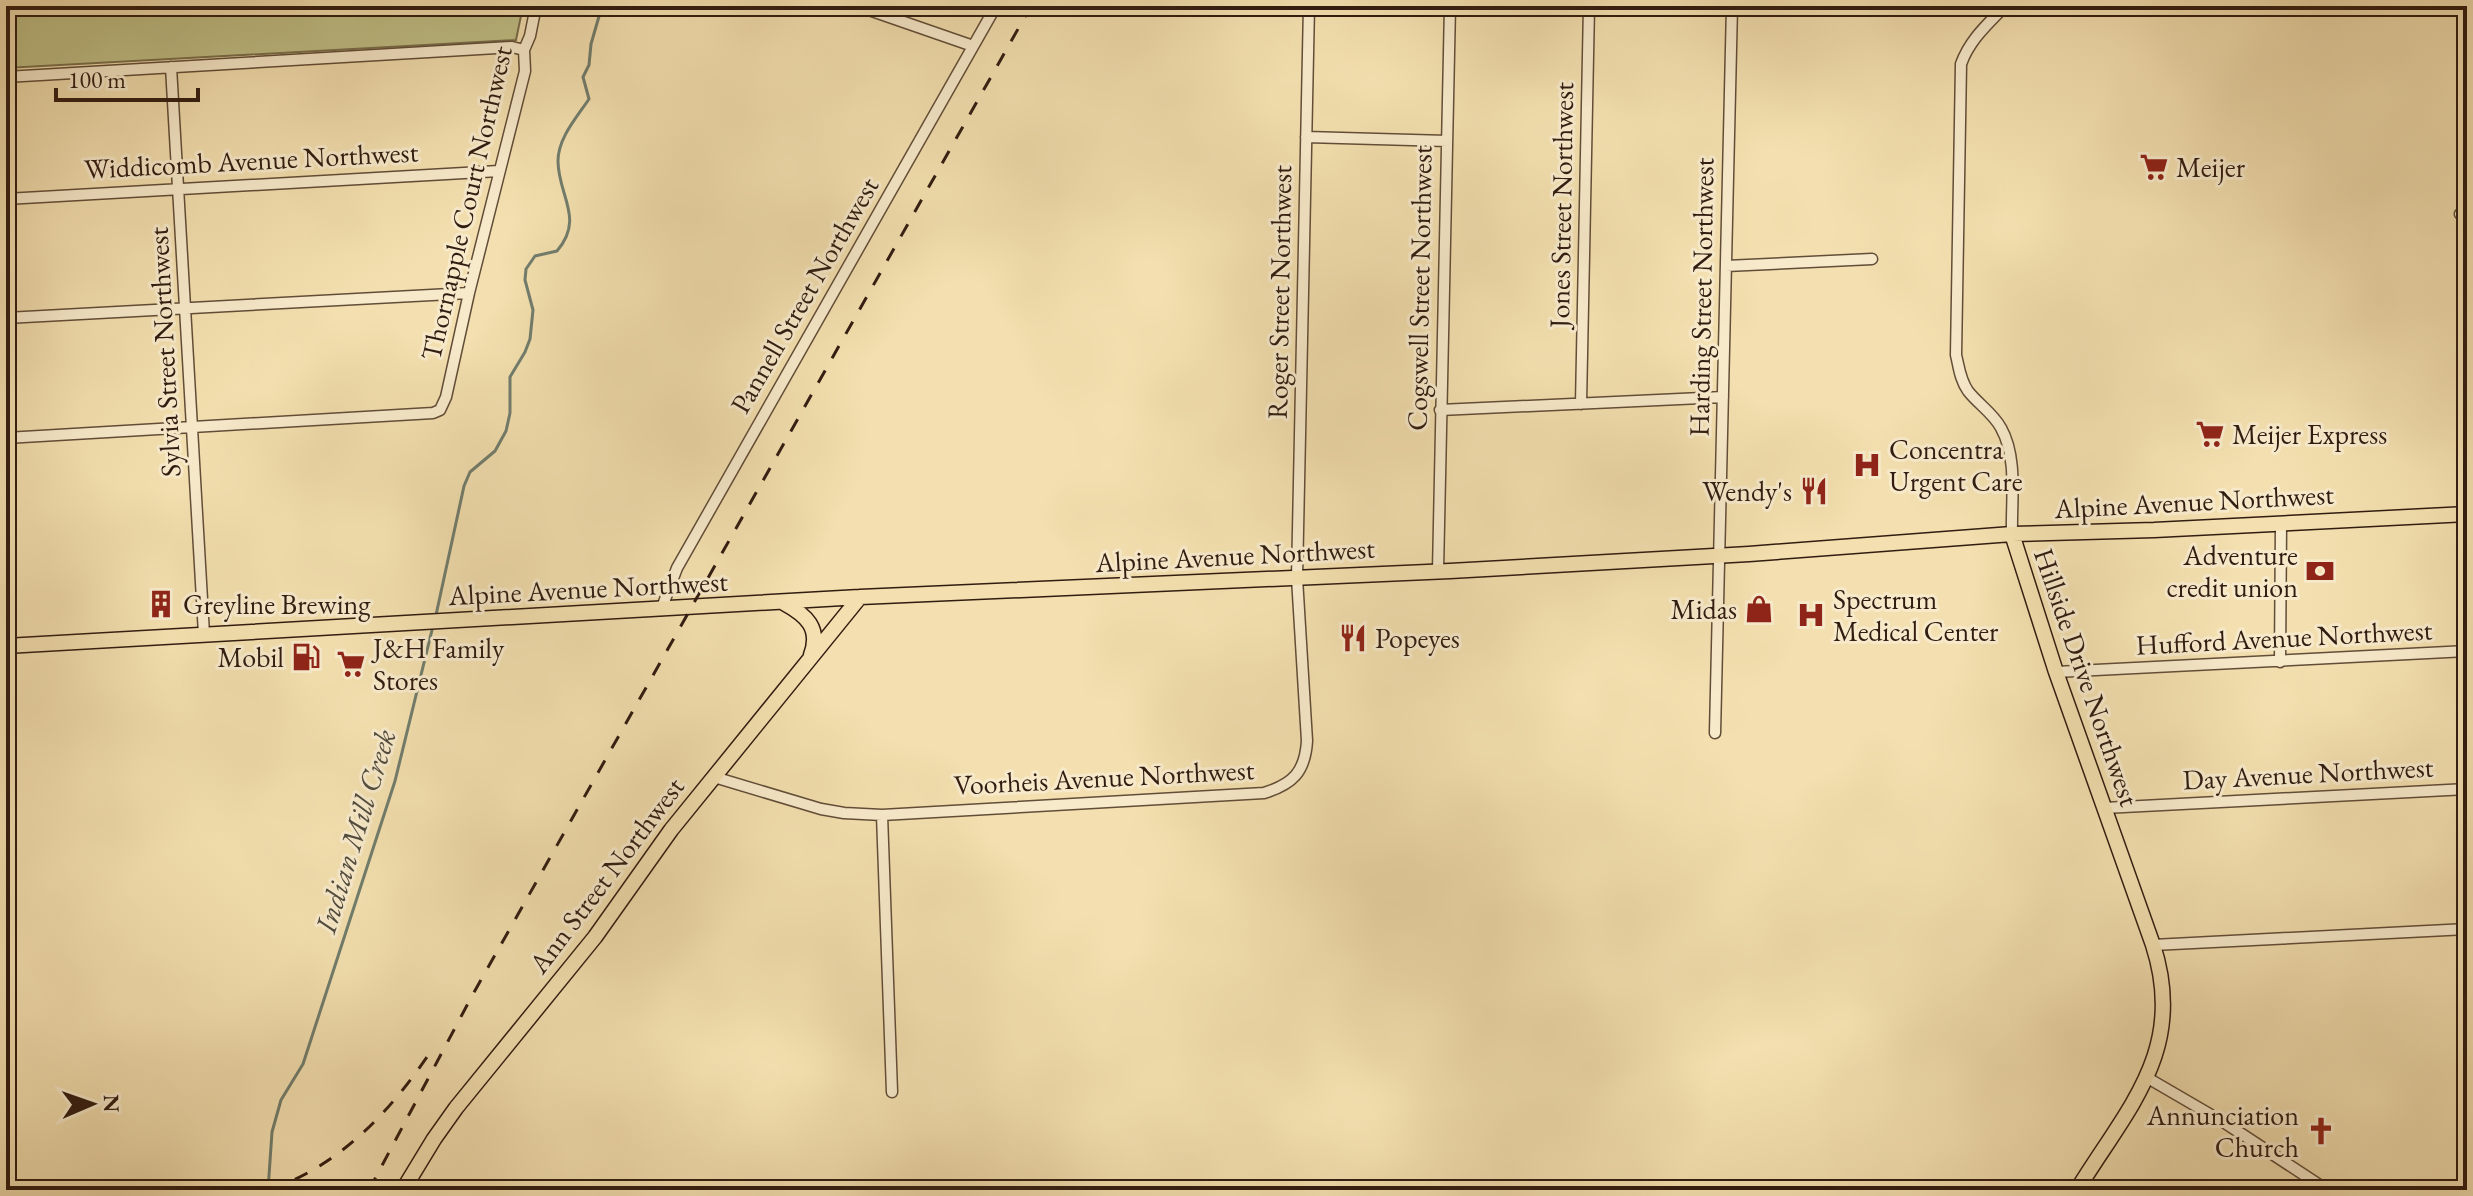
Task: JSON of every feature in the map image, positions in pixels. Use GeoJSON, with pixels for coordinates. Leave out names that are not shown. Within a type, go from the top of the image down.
{"type":"FeatureCollection","features":[{"type":"Feature","properties":{"kind":"main road","name":"Alpine Avenue Northwest"},"geometry":{"type":"LineString","coordinates":[[6,646],[860,597],[1718,556],[2012,534],[2467,514]]}},
{"type":"Feature","properties":{"kind":"main road","name":"Hillside Drive Northwest"},"geometry":{"type":"LineString","coordinates":[[2012,534],[2056,672],[2161,971],[2164,1010],[2160,1039],[2146,1077],[2132,1105],[2077,1190]]}},
{"type":"Feature","properties":{"kind":"main road","name":"Ann Street Northwest"},"geometry":{"type":"LineString","coordinates":[[403,1190],[456,1108],[595,937],[662,841],[860,597]]}},
{"type":"Feature","properties":{"kind":"main road"},"geometry":{"type":"LineString","coordinates":[[783,603],[804,615],[813,628],[814,645],[807,663]]}},
{"type":"Feature","properties":{"kind":"street","name":"Thornapple Court Northwest"},"geometry":{"type":"LineString","coordinates":[[192,426],[433,413],[440,410],[446,397],[525,71],[524,50],[536,6]]}},
{"type":"Feature","properties":{"kind":"street"},"geometry":{"type":"LineString","coordinates":[[866,6],[872,11],[973,46]]}},
{"type":"Feature","properties":{"kind":"street","name":"Pannell Street Northwest"},"geometry":{"type":"LineString","coordinates":[[661,610],[677,568],[996,6]]}},
{"type":"Feature","properties":{"kind":"street","name":"Roger Street Northwest"},"geometry":{"type":"LineString","coordinates":[[1297,578],[1309,6]]}},
{"type":"Feature","properties":{"kind":"street","name":"Cogswell Street Northwest"},"geometry":{"type":"LineString","coordinates":[[1438,571],[1450,6]]}},
{"type":"Feature","properties":{"kind":"street","name":"Jones Street Northwest"},"geometry":{"type":"LineString","coordinates":[[1581,404],[1589,6]]}},
{"type":"Feature","properties":{"kind":"street","name":"Harding Street Northwest"},"geometry":{"type":"LineString","coordinates":[[1715,733],[1732,6]]}},
{"type":"Feature","properties":{"kind":"street","name":"Hillside Drive Northwest"},"geometry":{"type":"LineString","coordinates":[[2005,6],[1975,37],[1961,64],[1956,355],[1968,391],[1993,416],[2008,444],[2012,534]]}},
{"type":"Feature","properties":{"kind":"street"},"geometry":{"type":"LineString","coordinates":[[6,77],[512,47],[524,50]]}},
{"type":"Feature","properties":{"kind":"street","name":"Sylvia Street Northwest"},"geometry":{"type":"LineString","coordinates":[[171,67],[204,634]]}},
{"type":"Feature","properties":{"kind":"street"},"geometry":{"type":"LineString","coordinates":[[1306,137],[1447,141]]}},
{"type":"Feature","properties":{"kind":"street","name":"Widdicomb Avenue Northwest"},"geometry":{"type":"LineString","coordinates":[[6,199],[499,171]]}},
{"type":"Feature","properties":{"kind":"street"},"geometry":{"type":"LineString","coordinates":[[1726,266],[1872,259]]}},
{"type":"Feature","properties":{"kind":"street"},"geometry":{"type":"LineString","coordinates":[[6,318],[469,293]]}},
{"type":"Feature","properties":{"kind":"street"},"geometry":{"type":"LineString","coordinates":[[1440,410],[1723,397]]}},
{"type":"Feature","properties":{"kind":"street"},"geometry":{"type":"LineString","coordinates":[[6,438],[192,426]]}},
{"type":"Feature","properties":{"kind":"street"},"geometry":{"type":"LineString","coordinates":[[2280,662],[2281,523]]}},
{"type":"Feature","properties":{"kind":"street","name":"Voorheis Avenue Northwest"},"geometry":{"type":"LineString","coordinates":[[714,777],[821,809],[882,815],[1264,793],[1283,787],[1306,760],[1297,578]]}},
{"type":"Feature","properties":{"kind":"street","name":"Hufford Avenue Northwest"},"geometry":{"type":"LineString","coordinates":[[2056,672],[2467,651]]}},
{"type":"Feature","properties":{"kind":"street","name":"Day Avenue Northwest"},"geometry":{"type":"LineString","coordinates":[[2104,808],[2467,789]]}},
{"type":"Feature","properties":{"kind":"street"},"geometry":{"type":"LineString","coordinates":[[882,815],[892,1092]]}},
{"type":"Feature","properties":{"kind":"street"},"geometry":{"type":"LineString","coordinates":[[2153,945],[2467,929]]}},
{"type":"Feature","properties":{"kind":"street"},"geometry":{"type":"LineString","coordinates":[[2146,1077],[2225,1123],[2327,1190]]}},
{"type":"Feature","properties":{"kind":"green space"},"geometry":{"type":"Polygon","coordinates":[[[6,6],[523,6],[516,40],[6,68],[6,6]]]}},
{"type":"Feature","properties":{"kind":"waterway","name":"Indian Mill Creek"},"geometry":{"type":"LineString","coordinates":[[436,615],[464,486],[470,472],[495,451],[506,431],[510,413],[510,377],[530,339],[533,310],[525,280],[526,269],[535,256],[557,251],[569,228],[570,217],[559,174],[559,152],[569,128],[589,99],[583,77],[589,65],[591,44],[602,6]]}},
{"type":"Feature","properties":{"kind":"waterway","name":"Indian Mill Creek"},"geometry":{"type":"LineString","coordinates":[[268,1190],[272,1132],[281,1100],[303,1064],[395,781],[433,626]]}},
{"type":"Feature","properties":{"kind":"railway"},"geometry":{"type":"LineString","coordinates":[[369,1190],[473,994],[1031,6]]}},
{"type":"Feature","properties":{"kind":"railway"},"geometry":{"type":"LineString","coordinates":[[269,1190],[319,1166],[362,1134],[399,1095],[431,1051]]}},
{"type":"Feature","properties":{"kind":"railway"},"geometry":{"type":"LineString","coordinates":[[750,1190],[900,1182],[1049,1190]]}},
{"type":"Feature","properties":{"kind":"place","name":"Meijer"},"geometry":{"type":"Point","coordinates":[2154,167]}},
{"type":"Feature","properties":{"kind":"place","name":"Meijer Express"},"geometry":{"type":"Point","coordinates":[2210,434]}},
{"type":"Feature","properties":{"kind":"place","name":"Concentra Urgent Care"},"geometry":{"type":"Point","coordinates":[1867,465]}},
{"type":"Feature","properties":{"kind":"place","name":"Wendy's"},"geometry":{"type":"Point","coordinates":[1814,491]}},
{"type":"Feature","properties":{"kind":"place","name":"Adventure credit union"},"geometry":{"type":"Point","coordinates":[2320,571]}},
{"type":"Feature","properties":{"kind":"place","name":"Greyline Brewing"},"geometry":{"type":"Point","coordinates":[161,604]}},
{"type":"Feature","properties":{"kind":"place","name":"Midas"},"geometry":{"type":"Point","coordinates":[1759,609]}},
{"type":"Feature","properties":{"kind":"place","name":"Spectrum Medical Center"},"geometry":{"type":"Point","coordinates":[1811,615]}},
{"type":"Feature","properties":{"kind":"place","name":"Popeyes"},"geometry":{"type":"Point","coordinates":[1353,638]}},
{"type":"Feature","properties":{"kind":"place","name":"Mobil"},"geometry":{"type":"Point","coordinates":[306,657]}},
{"type":"Feature","properties":{"kind":"place","name":"J&H Family Stores"},"geometry":{"type":"Point","coordinates":[351,664]}},
{"type":"Feature","properties":{"kind":"place","name":"Annunciation Church"},"geometry":{"type":"Point","coordinates":[2321,1131]}}]}
